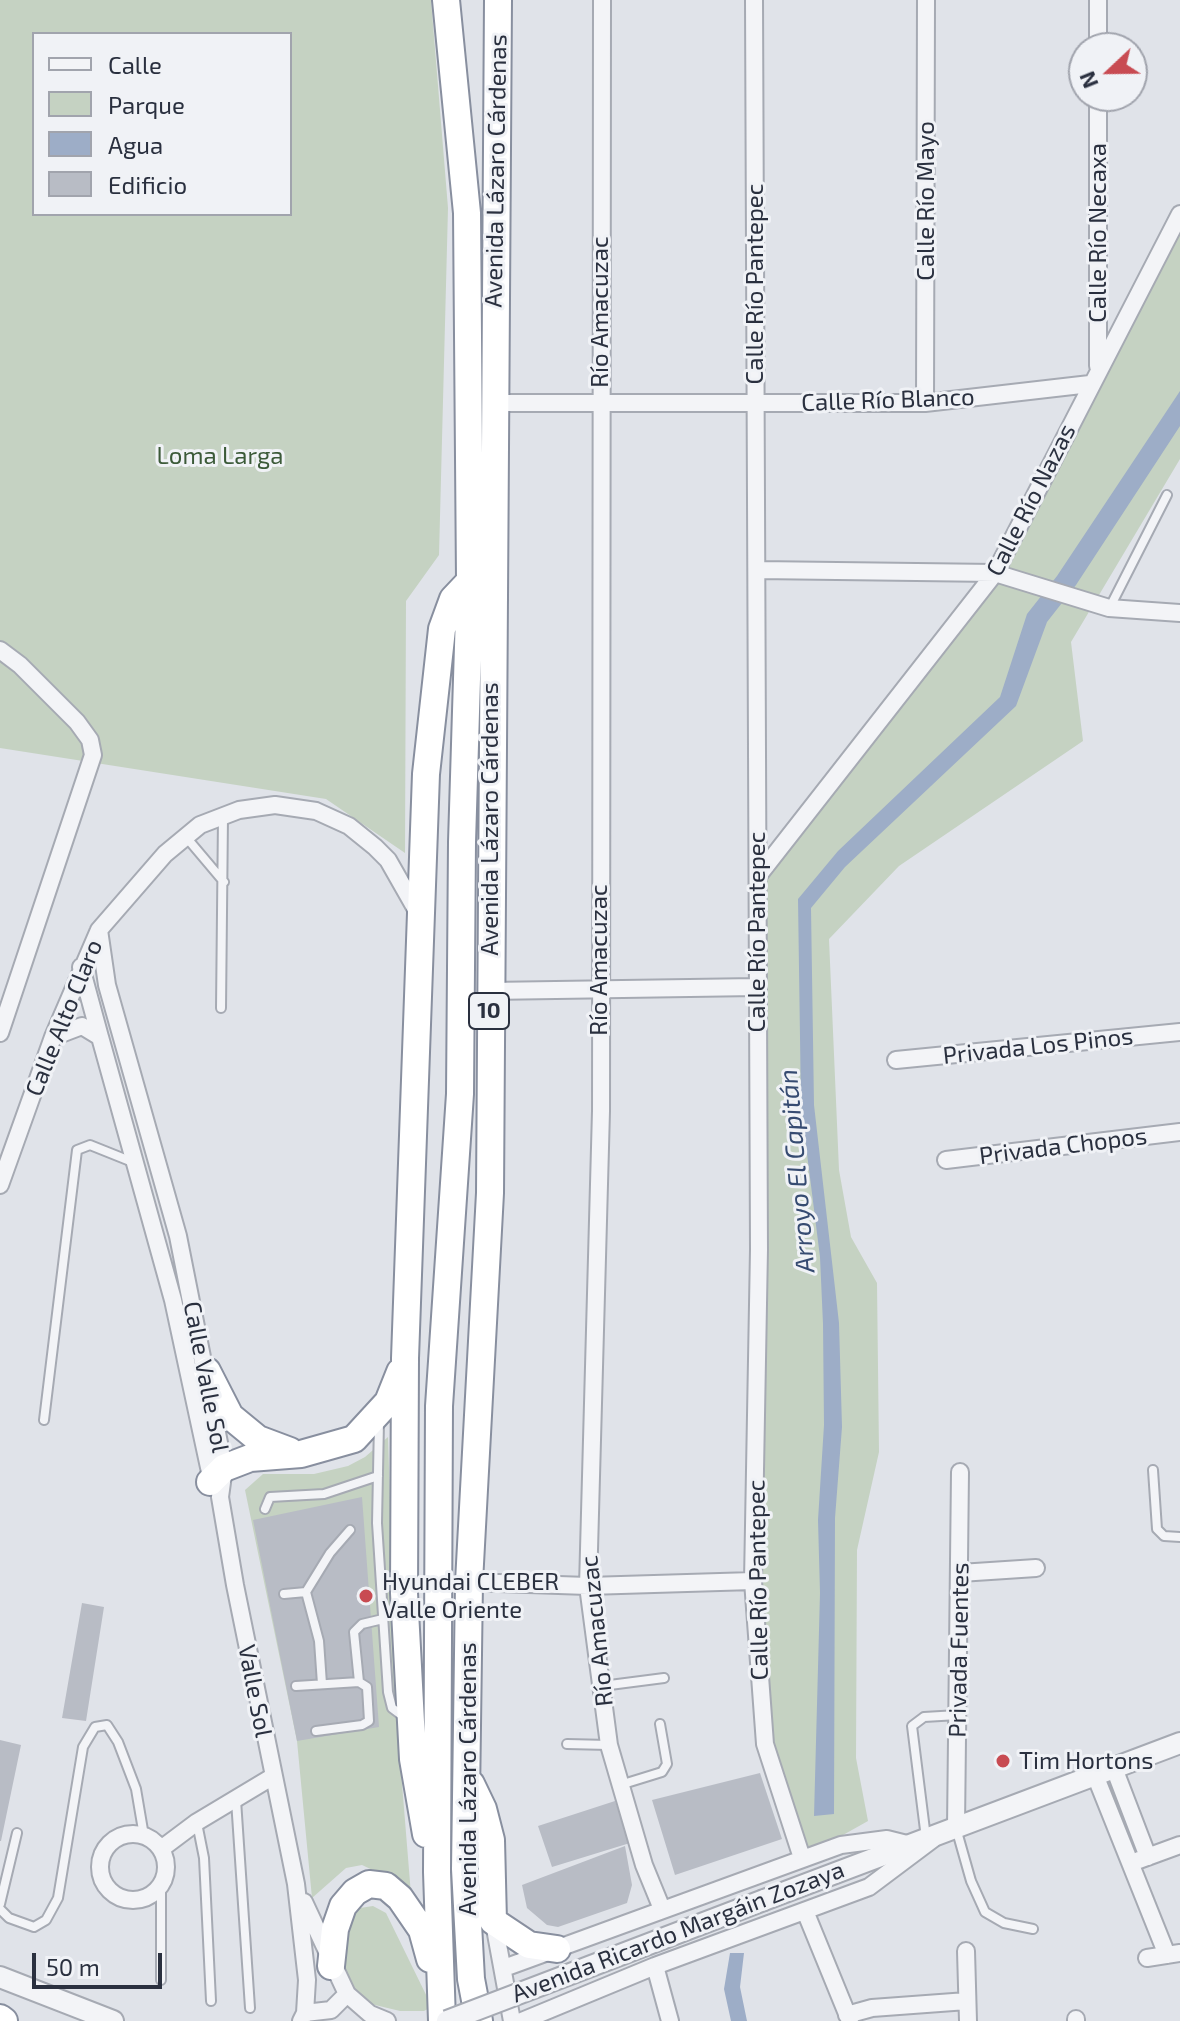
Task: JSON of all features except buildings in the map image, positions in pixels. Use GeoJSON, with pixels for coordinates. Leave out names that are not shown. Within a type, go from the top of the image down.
{"type":"FeatureCollection","features":[{"type":"Feature","properties":{"kind":"highway"},"geometry":{"type":"LineString","coordinates":[[484,0],[485,73],[496,109]]}},
{"type":"Feature","properties":{"kind":"highway","name":"Avenida Lázaro Cárdenas"},"geometry":{"type":"LineString","coordinates":[[479,2021],[471,1979],[465,1869],[469,1582],[490,1193],[492,403],[498,0]]}},
{"type":"Feature","properties":{"kind":"highway","name":"Avenida Lázaro Cárdenas"},"geometry":{"type":"LineString","coordinates":[[444,2017],[437,1872],[439,1406],[460,1094],[462,842],[470,581],[467,213],[452,8]]}},
{"type":"Feature","properties":{"kind":"highway"},"geometry":{"type":"LineString","coordinates":[[437,1872],[418,1797],[411,1721],[404,1593],[405,1358],[426,774],[442,629],[453,599],[470,581]]}},
{"type":"Feature","properties":{"kind":"highway"},"geometry":{"type":"LineString","coordinates":[[218,1482],[260,1456],[301,1454],[354,1439],[379,1414],[405,1358]]}},
{"type":"Feature","properties":{"kind":"highway"},"geometry":{"type":"LineString","coordinates":[[207,1371],[230,1416],[248,1432],[270,1445],[301,1454]]}},
{"type":"Feature","properties":{"kind":"highway"},"geometry":{"type":"LineString","coordinates":[[467,1775],[483,1809],[491,1840],[493,1921],[529,1945],[557,1949]]}},
{"type":"Feature","properties":{"kind":"highway"},"geometry":{"type":"LineString","coordinates":[[331,1966],[335,1929],[343,1906],[355,1892],[369,1884],[386,1886],[400,1898],[422,1930],[444,2017]]}},
{"type":"Feature","properties":{"kind":"street","name":"Río Amacuzac"},"geometry":{"type":"LineString","coordinates":[[602,0],[601,1111],[588,1586],[609,1745],[644,1865],[662,1909]]}},
{"type":"Feature","properties":{"kind":"street","name":"Calle Río Pantepec"},"geometry":{"type":"LineString","coordinates":[[754,0],[759,1249],[753,1581],[765,1744],[802,1858]]}},
{"type":"Feature","properties":{"kind":"street","name":"Calle Río Mayo"},"geometry":{"type":"LineString","coordinates":[[925,403],[926,0]]}},
{"type":"Feature","properties":{"kind":"street"},"geometry":{"type":"LineString","coordinates":[[1098,0],[1098,32]]}},
{"type":"Feature","properties":{"kind":"street","name":"Calle Río Necaxa"},"geometry":{"type":"LineString","coordinates":[[1094,377],[1098,112]]}},
{"type":"Feature","properties":{"kind":"street","name":"Calle Río Nazas"},"geometry":{"type":"LineString","coordinates":[[758,876],[995,573],[1180,214]]}},
{"type":"Feature","properties":{"kind":"street","name":"Calle Río Blanco"},"geometry":{"type":"LineString","coordinates":[[492,403],[925,403],[1094,377]]}},
{"type":"Feature","properties":{"kind":"street"},"geometry":{"type":"LineString","coordinates":[[758,570],[995,573],[1109,608],[1180,613]]}},
{"type":"Feature","properties":{"kind":"street"},"geometry":{"type":"LineString","coordinates":[[0,650],[20,665],[77,722],[90,740],[93,755],[0,1033]]}},
{"type":"Feature","properties":{"kind":"street","name":"Calle Alto Claro"},"geometry":{"type":"LineString","coordinates":[[0,1185],[53,1037],[99,930],[165,854],[200,825],[239,810],[275,805],[316,811],[349,826],[388,860],[421,919]]}},
{"type":"Feature","properties":{"kind":"street","name":"Calle Valle Sol"},"geometry":{"type":"LineString","coordinates":[[99,930],[107,985],[178,1236],[207,1371],[218,1482]]}},
{"type":"Feature","properties":{"kind":"street","name":"Calle Valle Sol"},"geometry":{"type":"LineString","coordinates":[[81,967],[173,1300],[218,1482]]}},
{"type":"Feature","properties":{"kind":"street"},"geometry":{"type":"LineString","coordinates":[[489,991],[756,987]]}},
{"type":"Feature","properties":{"kind":"street"},"geometry":{"type":"LineString","coordinates":[[53,1037],[82,1026],[100,1037]]}},
{"type":"Feature","properties":{"kind":"street","name":"Privada Los Pinos"},"geometry":{"type":"LineString","coordinates":[[896,1060],[1180,1032]]}},
{"type":"Feature","properties":{"kind":"street","name":"Privada Chopos"},"geometry":{"type":"LineString","coordinates":[[946,1160],[1180,1132]]}},
{"type":"Feature","properties":{"kind":"street","name":"Privada Fuentes"},"geometry":{"type":"LineString","coordinates":[[932,1836],[958,1715],[960,1472]]}},
{"type":"Feature","properties":{"kind":"street","name":"Valle Sol"},"geometry":{"type":"LineString","coordinates":[[218,1482],[272,1777],[296,1884],[307,1980],[303,2017]]}},
{"type":"Feature","properties":{"kind":"street"},"geometry":{"type":"LineString","coordinates":[[960,1573],[1036,1568]]}},
{"type":"Feature","properties":{"kind":"street"},"geometry":{"type":"LineString","coordinates":[[469,1582],[588,1586],[753,1581]]}},
{"type":"Feature","properties":{"kind":"street","name":"Avenida Ricardo Margáin Zozaya"},"geometry":{"type":"LineString","coordinates":[[444,2017],[1180,1743]]}},
{"type":"Feature","properties":{"kind":"street"},"geometry":{"type":"LineString","coordinates":[[1105,1771],[1148,1857]]}},
{"type":"Feature","properties":{"kind":"street"},"geometry":{"type":"LineString","coordinates":[[1105,1771],[1130,1863],[1174,1954],[1147,1958]]}},
{"type":"Feature","properties":{"kind":"street"},"geometry":{"type":"LineString","coordinates":[[161,1849],[197,1822],[272,1777]]}},
{"type":"Feature","properties":{"kind":"street"},"geometry":{"type":"LineString","coordinates":[[123,1835],[144,1836],[161,1849],[166,1867],[161,1885],[145,1899],[124,1900],[114,1895],[101,1878],[99,1868],[106,1847],[123,1835]]}},
{"type":"Feature","properties":{"kind":"street"},"geometry":{"type":"LineString","coordinates":[[522,2021],[655,1966],[869,1887],[914,1856],[932,1836]]}},
{"type":"Feature","properties":{"kind":"street","name":"Avenida Ricardo Margáin Zozaya"},"geometry":{"type":"LineString","coordinates":[[504,1968],[802,1858],[858,1841],[932,1836]]}},
{"type":"Feature","properties":{"kind":"street"},"geometry":{"type":"LineString","coordinates":[[1130,1863],[1180,1845]]}},
{"type":"Feature","properties":{"kind":"street","name":"Valle Sol"},"geometry":{"type":"LineString","coordinates":[[296,1884],[331,1966],[347,1994],[370,2014],[387,2021]]}},
{"type":"Feature","properties":{"kind":"street"},"geometry":{"type":"LineString","coordinates":[[805,1911],[848,2018],[872,2008],[967,2001]]}},
{"type":"Feature","properties":{"kind":"street"},"geometry":{"type":"LineString","coordinates":[[493,1921],[512,2021]]}},
{"type":"Feature","properties":{"kind":"street"},"geometry":{"type":"LineString","coordinates":[[966,1951],[968,2021]]}},
{"type":"Feature","properties":{"kind":"street"},"geometry":{"type":"LineString","coordinates":[[655,1966],[670,2021]]}},
{"type":"Feature","properties":{"kind":"street"},"geometry":{"type":"LineString","coordinates":[[0,1977],[113,2021]]}},
{"type":"Feature","properties":{"kind":"street"},"geometry":{"type":"LineString","coordinates":[[303,2017],[331,2010],[347,1994]]}},
{"type":"Feature","properties":{"kind":"lane"},"geometry":{"type":"LineString","coordinates":[[1109,608],[1167,495]]}},
{"type":"Feature","properties":{"kind":"lane"},"geometry":{"type":"LineString","coordinates":[[221,1008],[223,816]]}},
{"type":"Feature","properties":{"kind":"lane"},"geometry":{"type":"LineString","coordinates":[[186,837],[224,882]]}},
{"type":"Feature","properties":{"kind":"lane"},"geometry":{"type":"LineString","coordinates":[[44,1420],[77,1150],[90,1145],[135,1163]]}},
{"type":"Feature","properties":{"kind":"lane"},"geometry":{"type":"LineString","coordinates":[[379,1414],[383,1619],[390,1704],[394,1711],[411,1721]]}},
{"type":"Feature","properties":{"kind":"lane"},"geometry":{"type":"LineString","coordinates":[[1153,1470],[1157,1529],[1164,1536],[1180,1537]]}},
{"type":"Feature","properties":{"kind":"lane"},"geometry":{"type":"LineString","coordinates":[[265,1509],[270,1497],[324,1494],[378,1476]]}},
{"type":"Feature","properties":{"kind":"lane"},"geometry":{"type":"LineString","coordinates":[[322,1684],[319,1641],[306,1592],[330,1553],[350,1530]]}},
{"type":"Feature","properties":{"kind":"lane"},"geometry":{"type":"LineString","coordinates":[[284,1594],[306,1592]]}},
{"type":"Feature","properties":{"kind":"lane"},"geometry":{"type":"LineString","coordinates":[[359,1682],[354,1632],[362,1624],[383,1619]]}},
{"type":"Feature","properties":{"kind":"lane"},"geometry":{"type":"LineString","coordinates":[[602,1686],[664,1678]]}},
{"type":"Feature","properties":{"kind":"lane"},"geometry":{"type":"LineString","coordinates":[[296,1686],[359,1682],[367,1687],[369,1721],[362,1725],[316,1731]]}},
{"type":"Feature","properties":{"kind":"lane"},"geometry":{"type":"LineString","coordinates":[[958,1715],[919,1718],[912,1726],[932,1836],[975,1891],[985,1912],[1004,1923],[1033,1929]]}},
{"type":"Feature","properties":{"kind":"lane"},"geometry":{"type":"LineString","coordinates":[[619,1785],[662,1772],[667,1764],[660,1724]]}},
{"type":"Feature","properties":{"kind":"lane"},"geometry":{"type":"LineString","coordinates":[[17,1833],[0,1906],[9,1918],[34,1927],[46,1920],[58,1898],[83,1747],[95,1727],[107,1725],[118,1742],[136,1789],[144,1836]]}},
{"type":"Feature","properties":{"kind":"lane"},"geometry":{"type":"LineString","coordinates":[[567,1744],[609,1745]]}},
{"type":"Feature","properties":{"kind":"lane"},"geometry":{"type":"LineString","coordinates":[[236,1800],[250,2008]]}},
{"type":"Feature","properties":{"kind":"lane"},"geometry":{"type":"LineString","coordinates":[[197,1822],[204,1858],[211,2001]]}},
{"type":"Feature","properties":{"kind":"lane"},"geometry":{"type":"LineString","coordinates":[[161,1885],[161,1980]]}},
{"type":"Feature","properties":{"kind":"green space","name":"Loma Larga"},"geometry":{"type":"Polygon","coordinates":[[[0,0],[431,0],[448,208],[439,555],[406,601],[405,853],[326,799],[0,748],[0,0]]]}},
{"type":"Feature","properties":{"kind":"green space"},"geometry":{"type":"Polygon","coordinates":[[[1180,214],[1180,459],[1071,642],[1083,741],[899,866],[829,939],[839,1170],[851,1237],[877,1283],[879,1452],[857,1550],[856,1758],[868,1821],[802,1858],[761,1717],[758,876],[995,573],[1180,214]]]}},
{"type":"Feature","properties":{"kind":"green space"},"geometry":{"type":"Polygon","coordinates":[[[388,1437],[397,1722],[412,1907],[379,1873],[362,1865],[346,1868],[312,1898],[297,1741],[245,1490],[263,1474],[314,1474],[348,1466],[365,1457],[388,1437]]]}},
{"type":"Feature","properties":{"kind":"green space"},"geometry":{"type":"Polygon","coordinates":[[[373,1906],[386,1913],[432,2007],[424,2011],[400,2011],[371,2004],[353,1992],[341,1969],[350,1920],[360,1908],[373,1906]]]}},
{"type":"Feature","properties":{"kind":"water"},"geometry":{"type":"Polygon","coordinates":[[[1180,391],[1180,426],[1076,585],[1047,622],[1016,706],[845,867],[811,908],[814,1105],[839,1323],[842,1427],[835,1518],[834,1814],[814,1816],[820,1593],[818,1520],[824,1425],[823,1324],[820,1257],[801,1106],[798,899],[838,851],[1000,697],[1027,614],[1057,576],[1180,391]]]}},
{"type":"Feature","properties":{"kind":"water"},"geometry":{"type":"Polygon","coordinates":[[[730,1953],[744,1953],[740,1987],[747,2021],[731,2021],[724,1989],[730,1953]]]}},
{"type":"Feature","properties":{"kind":"place","name":"Hyundai CLEBER Valle Oriente"},"geometry":{"type":"Point","coordinates":[366,1596]}},
{"type":"Feature","properties":{"kind":"place","name":"Tim Hortons"},"geometry":{"type":"Point","coordinates":[1003,1761]}},
{"type":"Feature","properties":{"kind":"water label","name":"Arroyo El Capitán"},"geometry":{"type":"Point","coordinates":[797,1171]}}]}
